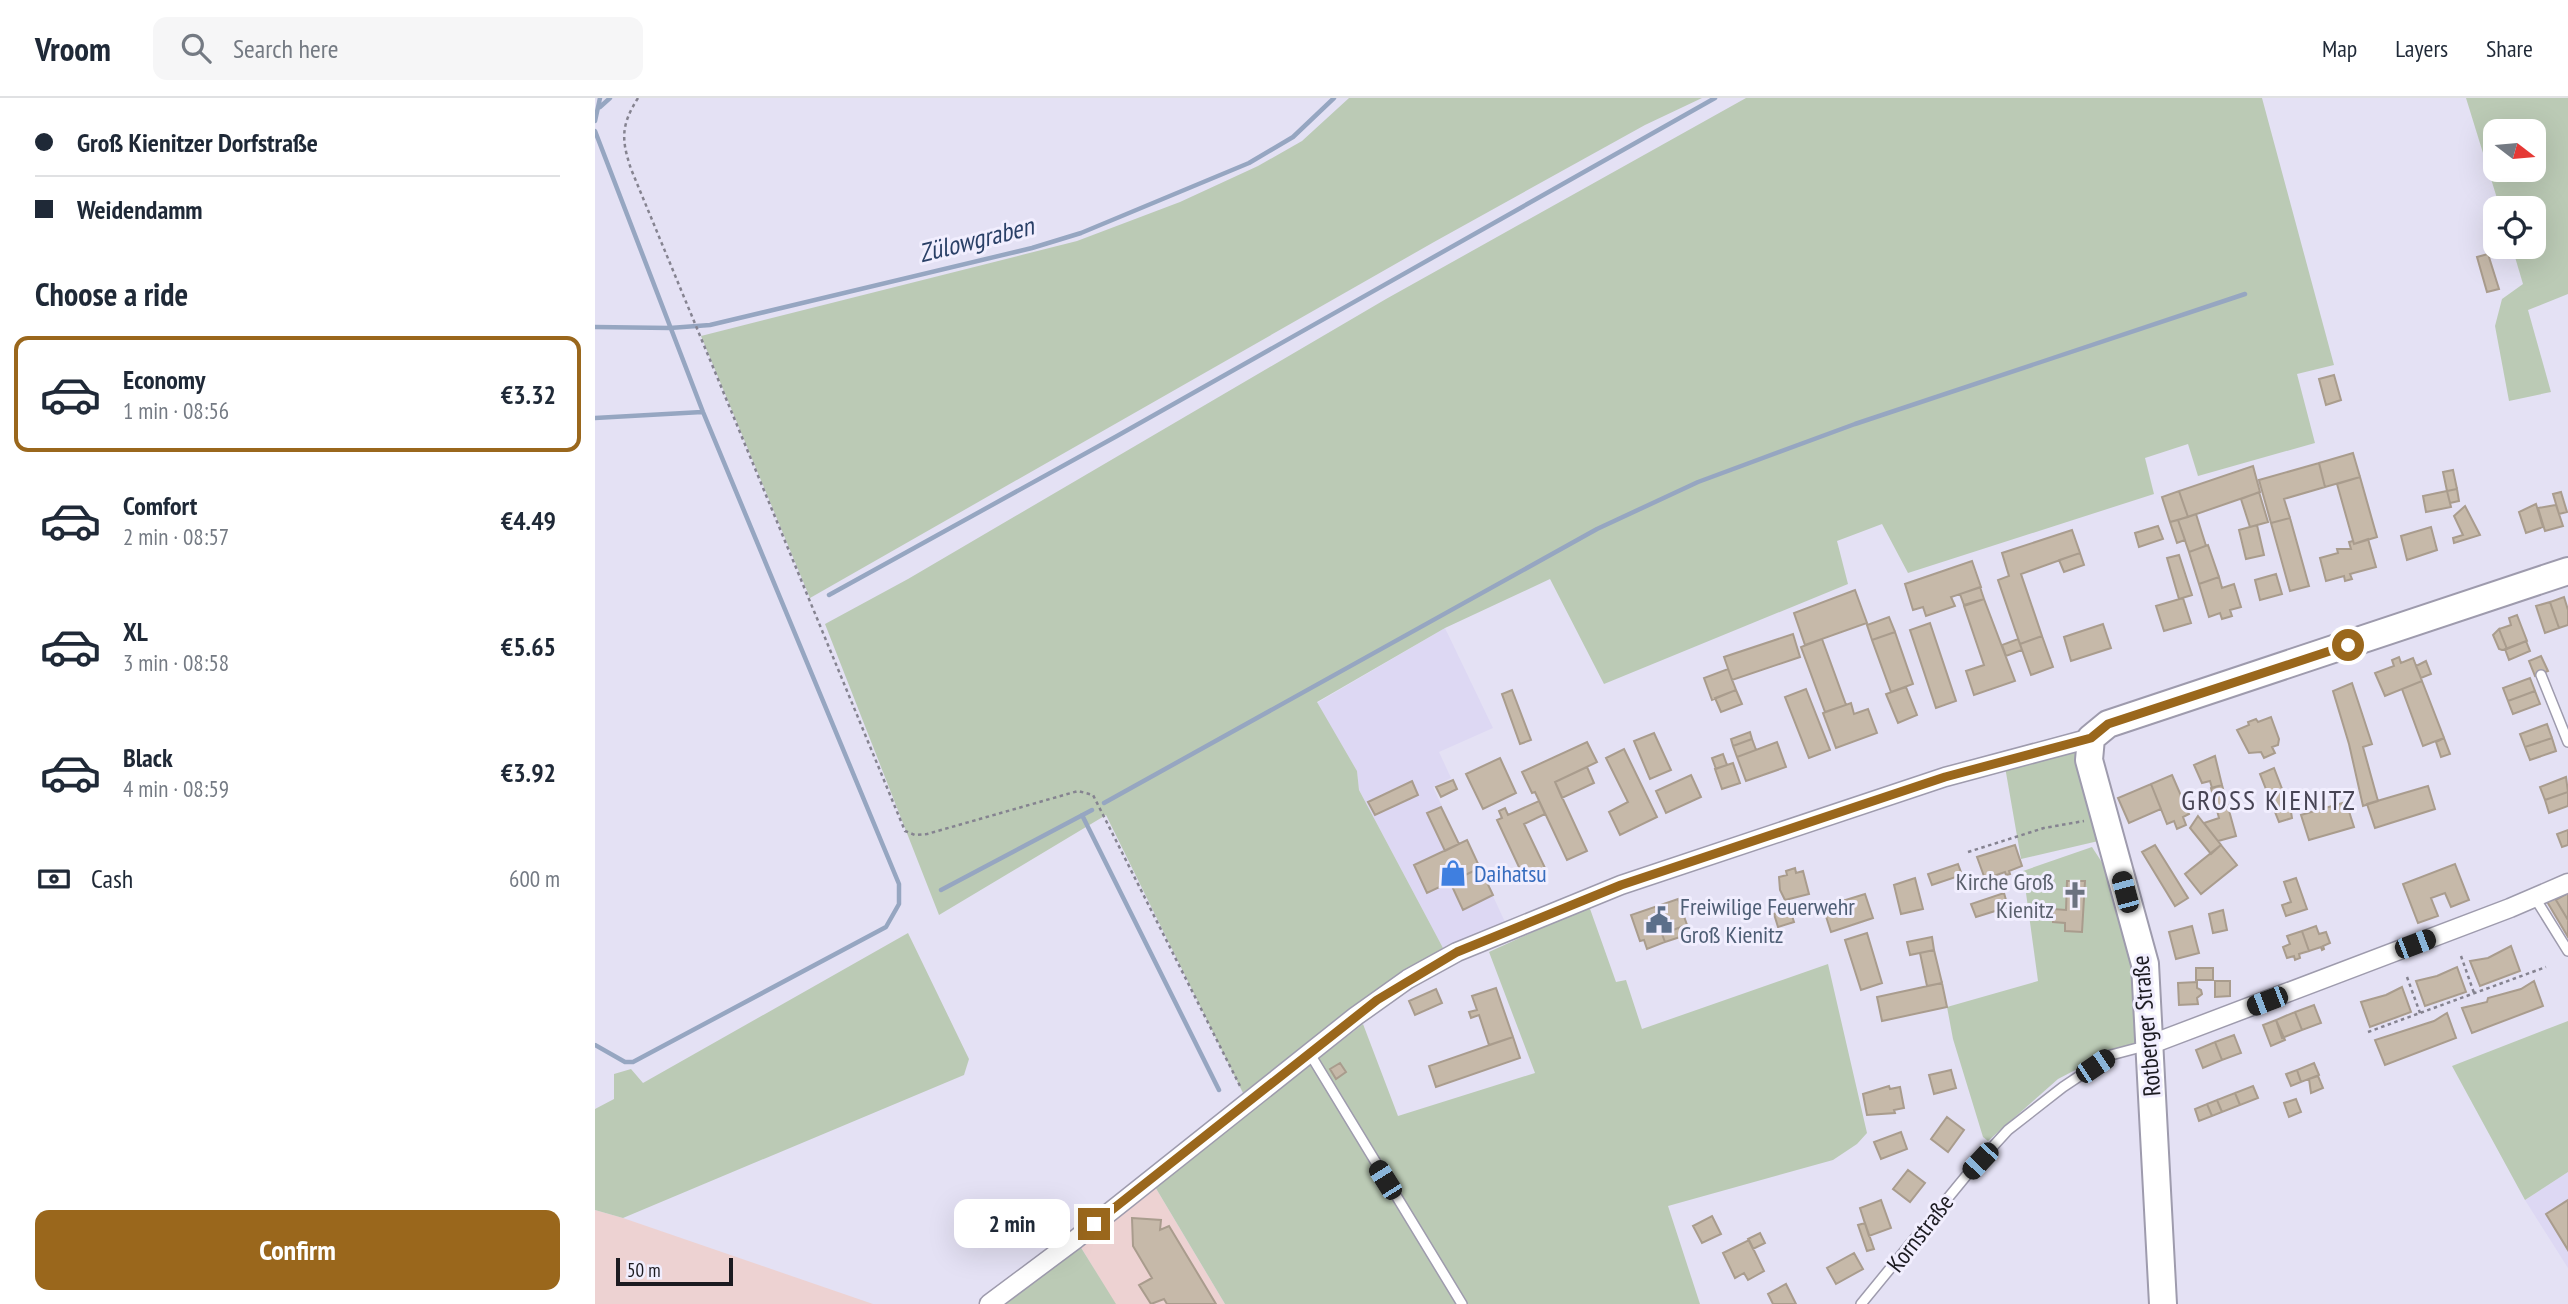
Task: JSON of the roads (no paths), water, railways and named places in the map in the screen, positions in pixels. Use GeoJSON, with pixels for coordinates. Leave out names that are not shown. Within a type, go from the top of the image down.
{"type":"FeatureCollection","features":[{"type":"Feature","properties":{"kind":"main road"},"geometry":{"type":"LineString","coordinates":[[2091,738],[2108,724],[2568,571]]}},
{"type":"Feature","properties":{"kind":"main road","name":"Rotberger Straße"},"geometry":{"type":"LineString","coordinates":[[2091,738],[2089,760],[2145,964],[2163,1304]]}},
{"type":"Feature","properties":{"kind":"street"},"geometry":{"type":"LineString","coordinates":[[989,1304],[1377,1000],[1442,960],[1595,895],[1945,777],[2091,738]]}},
{"type":"Feature","properties":{"kind":"street"},"geometry":{"type":"LineString","coordinates":[[2149,1045],[2568,883]]}},
{"type":"Feature","properties":{"kind":"lane"},"geometry":{"type":"LineString","coordinates":[[2541,675],[2568,742]]}},
{"type":"Feature","properties":{"kind":"lane"},"geometry":{"type":"LineString","coordinates":[[2535,898],[2568,951]]}},
{"type":"Feature","properties":{"kind":"lane","name":"Kornstraße"},"geometry":{"type":"LineString","coordinates":[[1861,1304],[1966,1176],[2008,1130],[2063,1087],[2111,1055],[2149,1045]]}},
{"type":"Feature","properties":{"kind":"lane"},"geometry":{"type":"LineString","coordinates":[[1310,1054],[1462,1304]]}},
{"type":"Feature","properties":{"kind":"waterway"},"geometry":{"type":"LineString","coordinates":[[595,121],[600,98]]}},
{"type":"Feature","properties":{"kind":"waterway"},"geometry":{"type":"LineString","coordinates":[[600,107],[610,98]]}},
{"type":"Feature","properties":{"kind":"waterway","name":"Zülowgraben"},"geometry":{"type":"LineString","coordinates":[[595,327],[670,328],[710,325],[1032,248],[1081,233],[1249,163],[1293,137],[1334,98]]}},
{"type":"Feature","properties":{"kind":"waterway"},"geometry":{"type":"LineString","coordinates":[[829,595],[1117,436],[1715,98]]}},
{"type":"Feature","properties":{"kind":"waterway"},"geometry":{"type":"LineString","coordinates":[[595,131],[703,412],[899,884],[899,904],[886,927],[633,1062],[625,1062],[595,1045]]}},
{"type":"Feature","properties":{"kind":"waterway"},"geometry":{"type":"LineString","coordinates":[[1104,803],[1597,529],[1698,482],[1855,424],[2245,294]]}},
{"type":"Feature","properties":{"kind":"waterway"},"geometry":{"type":"LineString","coordinates":[[595,418],[702,412]]}},
{"type":"Feature","properties":{"kind":"waterway"},"geometry":{"type":"LineString","coordinates":[[941,890],[1092,810]]}},
{"type":"Feature","properties":{"kind":"waterway"},"geometry":{"type":"LineString","coordinates":[[1082,815],[1219,1090]]}},
{"type":"Feature","properties":{"kind":"place","name":"Daihatsu"},"geometry":{"type":"Point","coordinates":[1453,873]}},
{"type":"Feature","properties":{"kind":"place","name":"Kirche Groß Kienitz"},"geometry":{"type":"Point","coordinates":[2075,895]}},
{"type":"Feature","properties":{"kind":"place","name":"Freiwilige Feuerwehr Groß Kienitz"},"geometry":{"type":"Point","coordinates":[1659,920]}},
{"type":"Feature","properties":{"kind":"district","name":"GROSS KIENITZ"},"geometry":{"type":"Point","coordinates":[2269,799]}}]}
